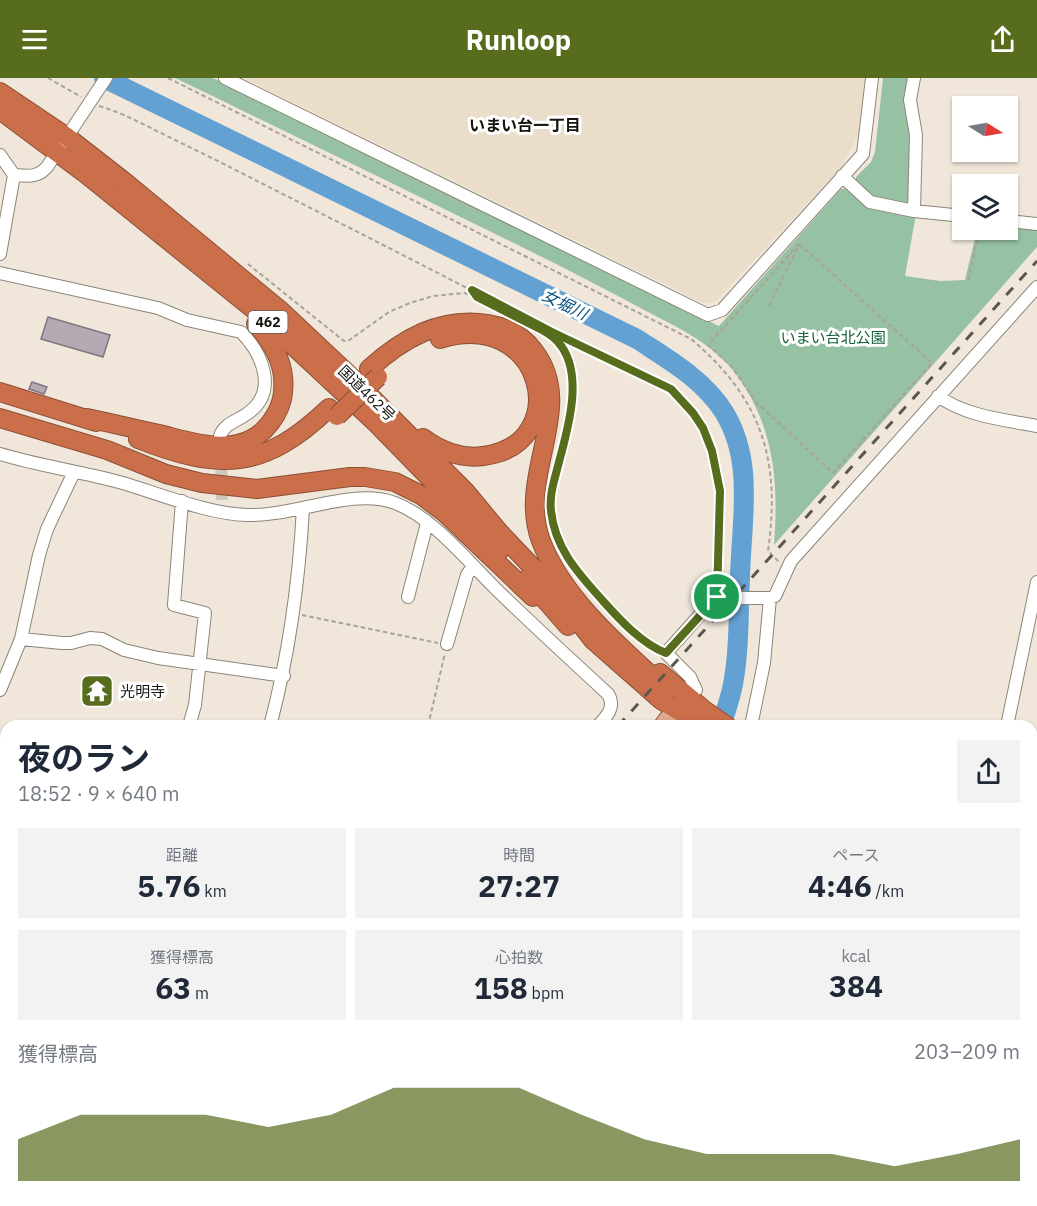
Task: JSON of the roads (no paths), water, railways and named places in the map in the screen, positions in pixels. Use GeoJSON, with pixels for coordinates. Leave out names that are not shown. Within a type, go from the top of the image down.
{"type":"FeatureCollection","features":[{"type":"Feature","properties":{"kind":"highway","name":"国道462号"},"geometry":{"type":"LineString","coordinates":[[0,92],[168,242],[257,312],[377,424],[537,588],[586,648],[616,677],[670,720]]}},
{"type":"Feature","properties":{"kind":"highway","name":"国道462号"},"geometry":{"type":"LineString","coordinates":[[0,110],[62,145],[215,249],[347,372],[465,491],[499,532],[555,591],[593,640],[636,679],[671,720]]}},
{"type":"Feature","properties":{"kind":"highway"},"geometry":{"type":"LineString","coordinates":[[0,392],[87,418],[195,443],[220,446],[242,443],[261,433],[277,415],[283,392],[282,364],[276,350],[256,323],[168,242]]}},
{"type":"Feature","properties":{"kind":"highway"},"geometry":{"type":"LineString","coordinates":[[281,311],[342,361],[419,435],[441,449],[459,455],[478,457],[502,452],[522,438],[537,408],[537,384],[527,362],[509,345],[486,336],[460,335],[434,341],[373,373]]}},
{"type":"Feature","properties":{"kind":"highway"},"geometry":{"type":"LineString","coordinates":[[0,418],[107,450],[213,471],[243,471],[271,463],[299,448],[373,373],[392,350],[412,337],[434,328],[456,323],[479,322],[507,329],[531,347],[546,371],[551,398],[550,415],[535,484],[534,513],[538,533],[546,553],[564,582],[592,619],[670,693],[675,700],[673,720]]}},
{"type":"Feature","properties":{"kind":"highway"},"geometry":{"type":"LineString","coordinates":[[87,418],[162,448],[198,457],[229,461],[272,451],[333,412]]}},
{"type":"Feature","properties":{"kind":"highway"},"geometry":{"type":"LineString","coordinates":[[107,450],[166,474],[221,486],[256,489],[334,478],[365,477],[394,482],[409,488],[445,513],[586,648]]}},
{"type":"Feature","properties":{"kind":"highway"},"geometry":{"type":"LineString","coordinates":[[564,582],[703,720]]}},
{"type":"Feature","properties":{"kind":"street"},"geometry":{"type":"LineString","coordinates":[[14,175],[34,176],[41,173],[106,78]]}},
{"type":"Feature","properties":{"kind":"street"},"geometry":{"type":"LineString","coordinates":[[225,78],[708,315],[722,310],[863,154],[872,78]]}},
{"type":"Feature","properties":{"kind":"street"},"geometry":{"type":"LineString","coordinates":[[914,78],[910,100],[916,135],[914,211]]}},
{"type":"Feature","properties":{"kind":"street"},"geometry":{"type":"LineString","coordinates":[[0,155],[14,175],[0,254]]}},
{"type":"Feature","properties":{"kind":"street"},"geometry":{"type":"LineString","coordinates":[[842,176],[870,202],[914,211],[952,215]]}},
{"type":"Feature","properties":{"kind":"street"},"geometry":{"type":"LineString","coordinates":[[1018,222],[1037,224]]}},
{"type":"Feature","properties":{"kind":"street"},"geometry":{"type":"LineString","coordinates":[[0,273],[158,308],[187,320],[241,332],[260,361],[266,385],[260,403],[250,412],[226,426],[220,436]]}},
{"type":"Feature","properties":{"kind":"street"},"geometry":{"type":"LineString","coordinates":[[696,690],[690,677],[666,653],[718,597],[768,598],[779,590],[790,561],[1037,287]]}},
{"type":"Feature","properties":{"kind":"street"},"geometry":{"type":"LineString","coordinates":[[938,396],[947,403],[975,413],[1037,426]]}},
{"type":"Feature","properties":{"kind":"street"},"geometry":{"type":"LineString","coordinates":[[0,453],[182,501],[221,506],[246,515],[274,514],[356,498],[375,498],[397,504],[427,523],[608,694],[611,698],[611,709],[610,714],[604,720]]}},
{"type":"Feature","properties":{"kind":"street"},"geometry":{"type":"LineString","coordinates":[[0,690],[21,639],[44,538],[74,472]]}},
{"type":"Feature","properties":{"kind":"street"},"geometry":{"type":"LineString","coordinates":[[182,501],[174,605],[205,613],[195,705],[191,720]]}},
{"type":"Feature","properties":{"kind":"street"},"geometry":{"type":"LineString","coordinates":[[272,720],[284,676],[300,566],[303,508]]}},
{"type":"Feature","properties":{"kind":"street"},"geometry":{"type":"LineString","coordinates":[[408,597],[427,523]]}},
{"type":"Feature","properties":{"kind":"street"},"geometry":{"type":"LineString","coordinates":[[447,644],[467,575],[473,566]]}},
{"type":"Feature","properties":{"kind":"street"},"geometry":{"type":"LineString","coordinates":[[1008,720],[1033,620],[1037,582]]}},
{"type":"Feature","properties":{"kind":"street"},"geometry":{"type":"LineString","coordinates":[[752,720],[764,663],[768,598]]}},
{"type":"Feature","properties":{"kind":"street"},"geometry":{"type":"LineString","coordinates":[[21,639],[62,643],[90,638],[102,639],[124,650],[147,656],[284,676]]}},
{"type":"Feature","properties":{"kind":"waterway","name":"女堀川"},"geometry":{"type":"LineString","coordinates":[[104,78],[637,339],[685,371],[716,400],[734,431],[740,451],[744,493],[736,665],[732,690],[723,720]]}},
{"type":"Feature","properties":{"kind":"tunnel"},"geometry":{"type":"LineString","coordinates":[[221,452],[222,500]]}},
{"type":"Feature","properties":{"kind":"railway"},"geometry":{"type":"LineString","coordinates":[[623,720],[1037,261]]}},
{"type":"Feature","properties":{"kind":"place","name":"光明寺"},"geometry":{"type":"Point","coordinates":[97,691]}},
{"type":"Feature","properties":{"kind":"district","name":"いまい台一丁目"},"geometry":{"type":"Point","coordinates":[525,125]}},
{"type":"Feature","properties":{"kind":"park label","name":"いまい台北公園"},"geometry":{"type":"Point","coordinates":[833,337]}}]}
